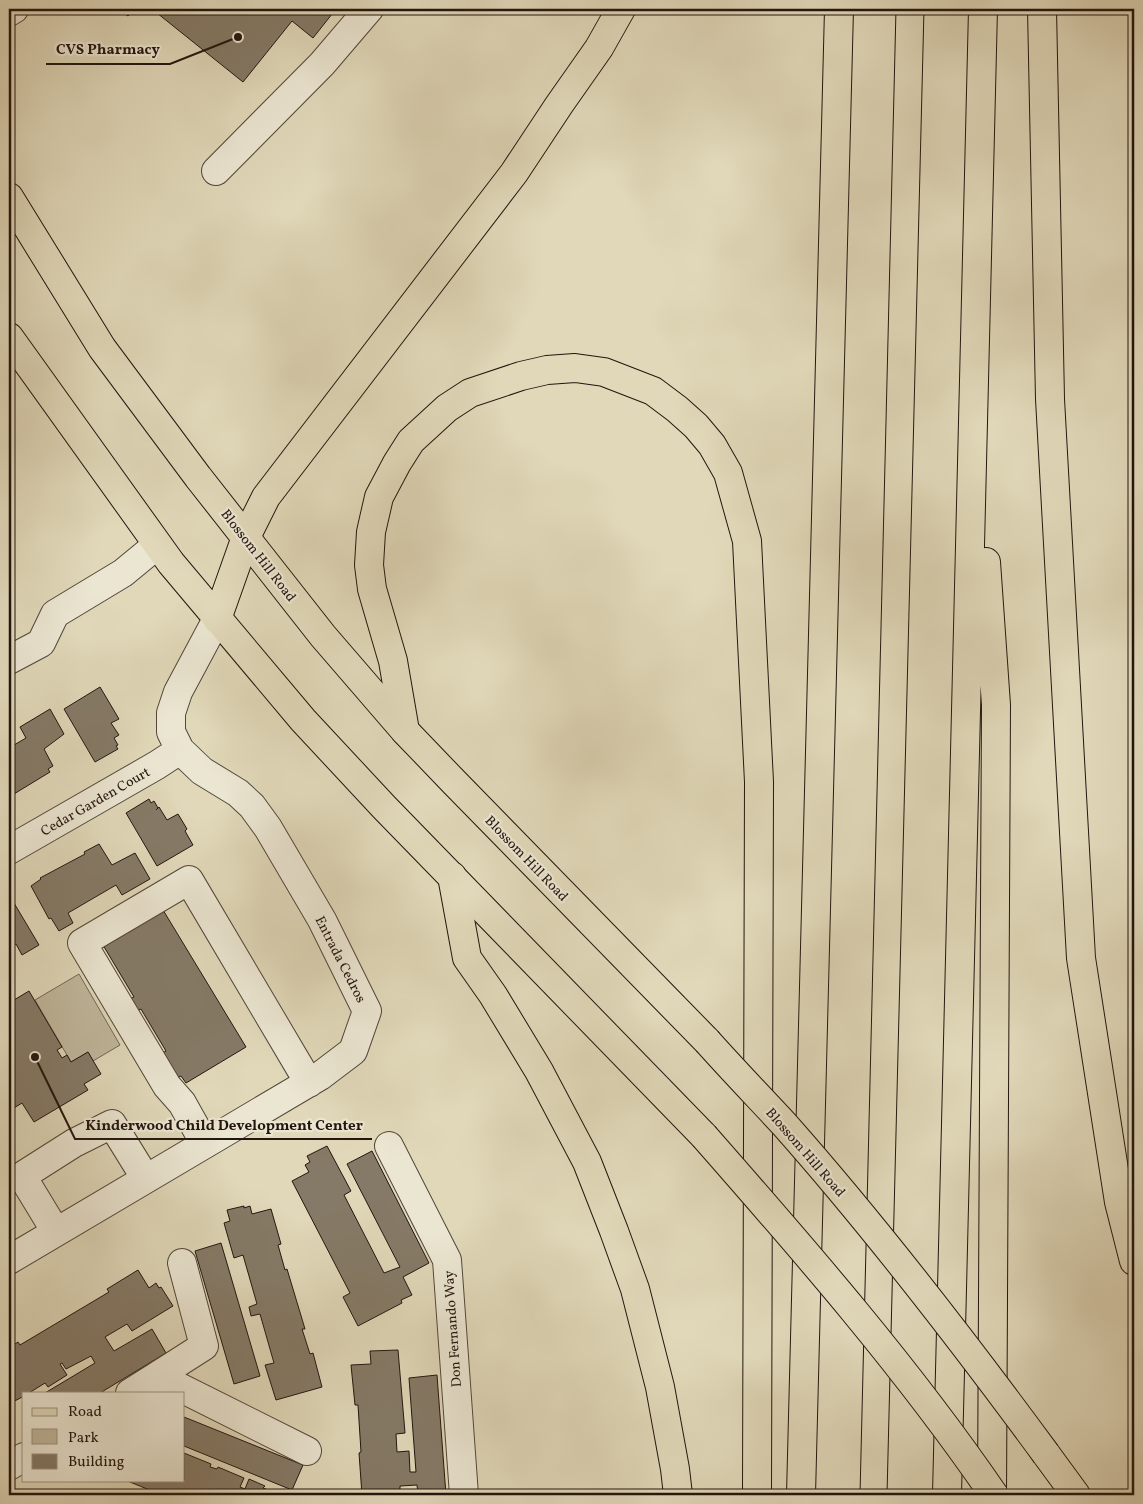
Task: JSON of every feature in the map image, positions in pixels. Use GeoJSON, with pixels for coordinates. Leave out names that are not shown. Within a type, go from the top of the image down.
{"type":"FeatureCollection","features":[{"type":"Feature","properties":{"kind":"main road"},"geometry":{"type":"LineString","coordinates":[[217,619],[246,537],[266,497],[514,173],[599,48],[620,9]]}},
{"type":"Feature","properties":{"kind":"main road"},"geometry":{"type":"LineString","coordinates":[[801,1495],[839,9]]}},
{"type":"Feature","properties":{"kind":"main road"},"geometry":{"type":"LineString","coordinates":[[947,1495],[983,9]]}},
{"type":"Feature","properties":{"kind":"main road"},"geometry":{"type":"LineString","coordinates":[[1042,9],[1050,399],[1081,958],[1119,1202],[1134,1261]]}},
{"type":"Feature","properties":{"kind":"main road","name":"Blossom Hill Road"},"geometry":{"type":"LineString","coordinates":[[9,198],[102,348],[158,425],[323,636],[405,731],[706,1041],[784,1125],[966,1346],[1076,1495]]}},
{"type":"Feature","properties":{"kind":"main road"},"geometry":{"type":"LineString","coordinates":[[9,337],[157,545],[217,619],[303,720],[384,807],[704,1136],[847,1302],[912,1385],[993,1495]]}},
{"type":"Feature","properties":{"kind":"main road"},"geometry":{"type":"LineString","coordinates":[[405,731],[393,662],[372,589],[370,565],[371,532],[380,497],[397,463],[411,441],[447,408],[470,393],[521,376],[547,370],[575,368],[604,372],[653,391],[696,426],[712,445],[728,473],[747,541],[759,782],[757,1495]]}},
{"type":"Feature","properties":{"kind":"main road"},"geometry":{"type":"LineString","coordinates":[[974,400],[996,705],[993,1495]]}},
{"type":"Feature","properties":{"kind":"main road"},"geometry":{"type":"LineString","coordinates":[[452,876],[467,958],[493,995],[539,1071],[587,1162],[614,1231],[635,1290],[660,1387],[678,1495]]}},
{"type":"Feature","properties":{"kind":"street"},"geometry":{"type":"LineString","coordinates":[[9,12],[14,9]]}},
{"type":"Feature","properties":{"kind":"street"},"geometry":{"type":"LineString","coordinates":[[216,170],[322,64],[369,9]]}},
{"type":"Feature","properties":{"kind":"street"},"geometry":{"type":"LineString","coordinates":[[9,660],[41,643],[55,614],[123,573],[157,545]]}},
{"type":"Feature","properties":{"kind":"street","name":"Entrada Cedros"},"geometry":{"type":"LineString","coordinates":[[9,1260],[320,1076],[352,1051],[367,1011],[322,920],[268,828],[252,806],[238,792],[202,771],[180,750],[171,732],[171,713],[178,692],[217,619]]}},
{"type":"Feature","properties":{"kind":"street","name":"Cedar Garden Court"},"geometry":{"type":"LineString","coordinates":[[9,850],[180,750]]}},
{"type":"Feature","properties":{"kind":"street"},"geometry":{"type":"LineString","coordinates":[[205,1144],[182,1103],[167,1086],[82,944],[189,880],[309,1083]]}},
{"type":"Feature","properties":{"kind":"street"},"geometry":{"type":"LineString","coordinates":[[56,1232],[22,1176],[74,1143],[112,1124],[146,1179]]}},
{"type":"Feature","properties":{"kind":"street","name":"Don Fernando Way"},"geometry":{"type":"LineString","coordinates":[[389,1146],[447,1260],[464,1495]]}},
{"type":"Feature","properties":{"kind":"street"},"geometry":{"type":"LineString","coordinates":[[132,1392],[204,1346],[182,1262]]}},
{"type":"Feature","properties":{"kind":"street"},"geometry":{"type":"LineString","coordinates":[[157,1376],[307,1451]]}},
{"type":"Feature","properties":{"kind":"street"},"geometry":{"type":"LineString","coordinates":[[9,1466],[22,1458]]}},
{"type":"Feature","properties":{"kind":"green space"},"geometry":{"type":"Polygon","coordinates":[[[79,974],[120,1045],[93,1061],[88,1052],[71,1062],[35,1000],[79,974]]]}},
{"type":"Feature","properties":{"kind":"building"},"geometry":{"type":"Polygon","coordinates":[[[119,9],[134,9],[128,16],[119,9]]]}},
{"type":"Feature","properties":{"kind":"building"},"geometry":{"type":"Polygon","coordinates":[[[152,9],[336,9],[313,38],[292,21],[243,82],[152,9]]]}},
{"type":"Feature","properties":{"kind":"building"},"geometry":{"type":"Polygon","coordinates":[[[100,687],[119,719],[111,723],[119,735],[114,738],[118,749],[95,762],[64,709],[100,687]]]}},
{"type":"Feature","properties":{"kind":"building"},"geometry":{"type":"Polygon","coordinates":[[[50,709],[64,734],[44,749],[53,766],[48,769],[50,772],[9,797],[9,748],[26,738],[20,727],[50,709]]]}},
{"type":"Feature","properties":{"kind":"building"},"geometry":{"type":"Polygon","coordinates":[[[149,799],[151,803],[154,801],[167,820],[178,814],[187,829],[185,831],[193,845],[157,866],[126,813],[149,799]]]}},
{"type":"Feature","properties":{"kind":"building"},"geometry":{"type":"Polygon","coordinates":[[[99,844],[112,865],[135,853],[150,879],[122,895],[116,885],[68,913],[73,923],[59,931],[51,918],[49,919],[31,886],[40,878],[85,854],[84,852],[99,844]]]}},
{"type":"Feature","properties":{"kind":"building"},"geometry":{"type":"Polygon","coordinates":[[[11,898],[39,945],[22,955],[16,944],[9,948],[9,900],[11,898]]]}},
{"type":"Feature","properties":{"kind":"building"},"geometry":{"type":"Polygon","coordinates":[[[160,905],[246,1047],[186,1083],[181,1076],[169,1082],[154,1058],[166,1051],[141,1009],[137,1011],[130,999],[134,997],[100,940],[160,905]]]}},
{"type":"Feature","properties":{"kind":"building"},"geometry":{"type":"Polygon","coordinates":[[[29,991],[62,1047],[57,1050],[62,1058],[67,1055],[71,1062],[88,1052],[101,1074],[84,1084],[88,1090],[34,1122],[22,1103],[9,1111],[9,1003],[29,991]]]}},
{"type":"Feature","properties":{"kind":"building"},"geometry":{"type":"Polygon","coordinates":[[[327,1146],[351,1191],[344,1195],[384,1273],[400,1267],[347,1164],[372,1151],[429,1263],[403,1277],[412,1295],[401,1300],[402,1303],[358,1326],[343,1297],[350,1293],[292,1181],[309,1172],[305,1165],[310,1162],[307,1156],[327,1146]]]}},
{"type":"Feature","properties":{"kind":"building"},"geometry":{"type":"Polygon","coordinates":[[[244,1206],[244,1208],[250,1206],[252,1214],[271,1209],[281,1244],[278,1245],[285,1270],[287,1269],[305,1329],[302,1329],[310,1354],[313,1353],[322,1387],[276,1400],[265,1365],[274,1363],[260,1314],[251,1316],[249,1307],[257,1304],[243,1255],[234,1258],[224,1223],[230,1221],[227,1210],[244,1206]]]}},
{"type":"Feature","properties":{"kind":"building"},"geometry":{"type":"Polygon","coordinates":[[[221,1243],[260,1376],[234,1384],[195,1251],[221,1243]]]}},
{"type":"Feature","properties":{"kind":"building"},"geometry":{"type":"Polygon","coordinates":[[[138,1270],[149,1288],[156,1283],[159,1288],[161,1287],[173,1306],[132,1331],[127,1324],[105,1337],[114,1351],[152,1329],[166,1353],[102,1392],[47,1392],[95,1363],[91,1356],[66,1369],[62,1363],[60,1364],[67,1375],[48,1387],[45,1383],[31,1392],[22,1392],[22,1397],[11,1403],[9,1399],[9,1348],[18,1342],[20,1345],[109,1292],[107,1289],[138,1270]]]}},
{"type":"Feature","properties":{"kind":"building"},"geometry":{"type":"Polygon","coordinates":[[[398,1350],[405,1433],[396,1434],[397,1452],[409,1451],[410,1472],[416,1472],[409,1378],[437,1375],[446,1495],[418,1495],[417,1485],[400,1486],[400,1495],[362,1495],[358,1405],[355,1405],[351,1365],[371,1364],[370,1351],[398,1350]]]}},
{"type":"Feature","properties":{"kind":"building"},"geometry":{"type":"Polygon","coordinates":[[[185,1417],[303,1465],[292,1490],[185,1446],[185,1417]]]}},
{"type":"Feature","properties":{"kind":"building"},"geometry":{"type":"Polygon","coordinates":[[[185,1453],[211,1464],[210,1467],[217,1469],[218,1467],[244,1478],[240,1487],[245,1489],[249,1479],[273,1492],[272,1495],[162,1495],[130,1482],[185,1482],[185,1453]]]}},
{"type":"Feature","properties":{"kind":"tram line"},"geometry":{"type":"LineString","coordinates":[[860,1495],[896,9]]}},
{"type":"Feature","properties":{"kind":"tram line"},"geometry":{"type":"LineString","coordinates":[[887,1495],[924,9]]}},
{"type":"Feature","properties":{"kind":"place","name":"CVS Pharmacy"},"geometry":{"type":"Point","coordinates":[238,37]}},
{"type":"Feature","properties":{"kind":"place","name":"Kinderwood Child Development Center"},"geometry":{"type":"Point","coordinates":[35,1057]}}]}
